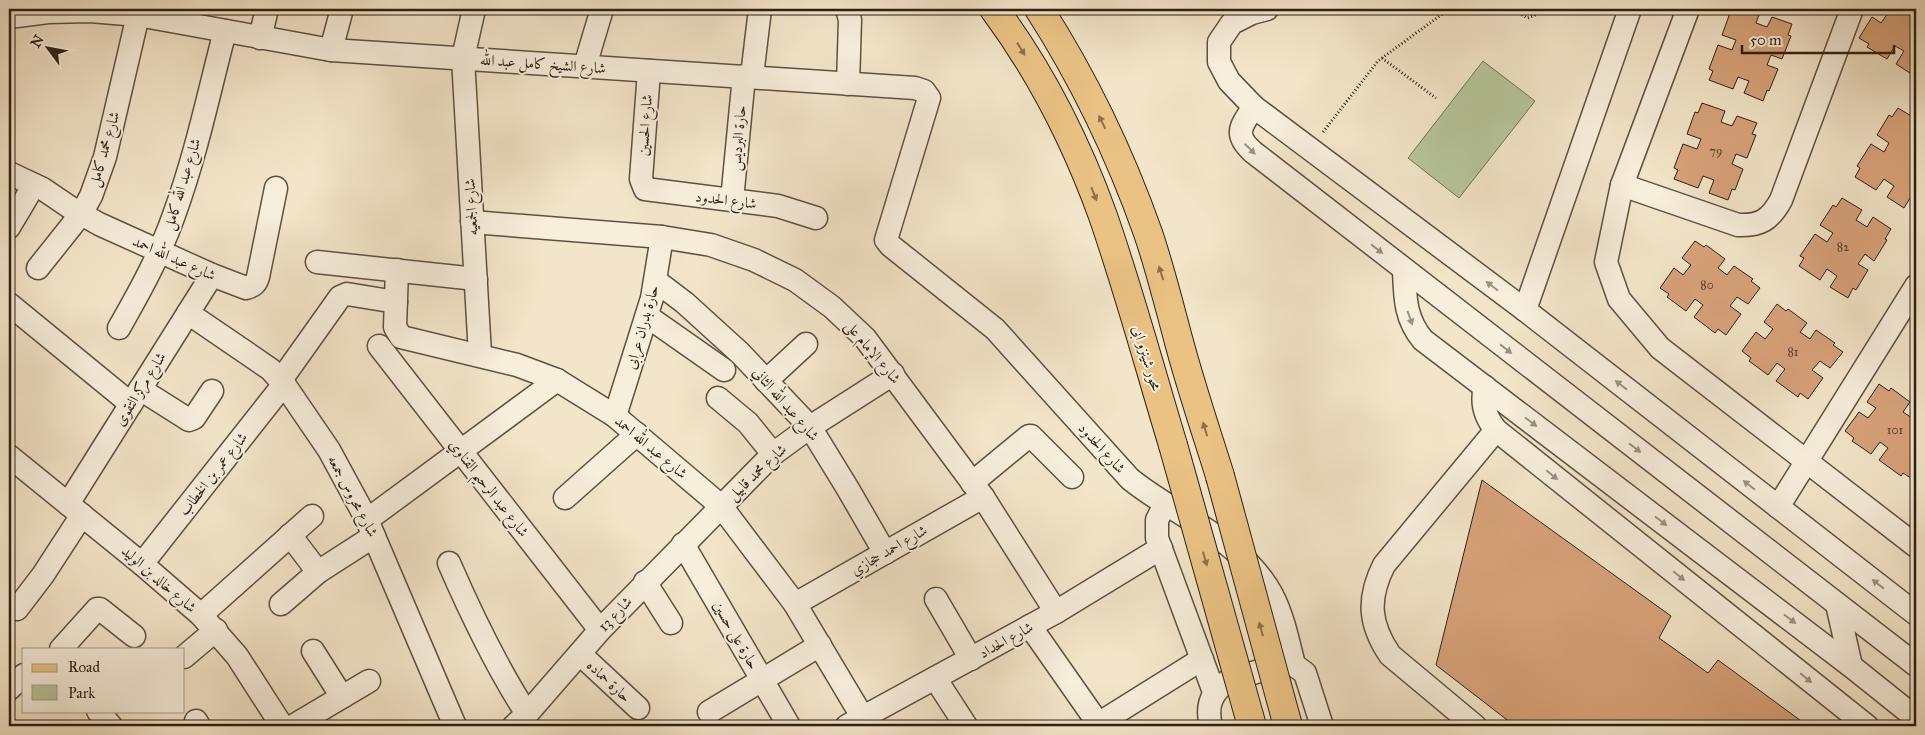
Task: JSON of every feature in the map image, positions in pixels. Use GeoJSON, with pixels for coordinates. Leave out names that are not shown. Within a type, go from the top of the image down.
{"type":"FeatureCollection","features":[{"type":"Feature","properties":{"kind":"main road","name":"محور شينزو ابى"},"geometry":{"type":"LineString","coordinates":[[994,9],[1043,85],[1075,149],[1103,216],[1174,445],[1252,726]]}},
{"type":"Feature","properties":{"kind":"main road"},"geometry":{"type":"LineString","coordinates":[[1038,9],[1079,77],[1105,128],[1128,180],[1148,233],[1220,476],[1288,726]]}},
{"type":"Feature","properties":{"kind":"street"},"geometry":{"type":"LineString","coordinates":[[260,38],[267,9]]}},
{"type":"Feature","properties":{"kind":"street"},"geometry":{"type":"LineString","coordinates":[[331,50],[342,9]]}},
{"type":"Feature","properties":{"kind":"street","name":"شارع الجمعيه"},"geometry":{"type":"LineString","coordinates":[[474,9],[463,58],[480,355]]}},
{"type":"Feature","properties":{"kind":"street"},"geometry":{"type":"LineString","coordinates":[[585,66],[602,9]]}},
{"type":"Feature","properties":{"kind":"street","name":"حارة البرديس"},"geometry":{"type":"LineString","coordinates":[[732,200],[748,76],[760,9]]}},
{"type":"Feature","properties":{"kind":"street"},"geometry":{"type":"LineString","coordinates":[[847,9],[850,20],[848,84]]}},
{"type":"Feature","properties":{"kind":"street"},"geometry":{"type":"LineString","coordinates":[[1267,9],[1252,13],[1232,23],[1219,42],[1219,62],[1229,81],[1254,107],[1524,310],[1916,614]]}},
{"type":"Feature","properties":{"kind":"street"},"geometry":{"type":"LineString","coordinates":[[1524,310],[1630,9]]}},
{"type":"Feature","properties":{"kind":"street"},"geometry":{"type":"LineString","coordinates":[[1688,9],[1622,185],[1606,262],[1618,299],[1660,348],[1916,546]]}},
{"type":"Feature","properties":{"kind":"street"},"geometry":{"type":"LineString","coordinates":[[1622,185],[1738,226],[1751,226],[1764,221],[1774,212],[1781,200],[1852,9]]}},
{"type":"Feature","properties":{"kind":"street","name":"شارع الشيخ كامل عبد الله"},"geometry":{"type":"LineString","coordinates":[[9,17],[48,10],[138,15],[174,14],[225,31],[331,50],[915,88],[924,91],[929,98],[886,233],[886,240]]}},
{"type":"Feature","properties":{"kind":"street","name":"شارع محمد كامل"},"geometry":{"type":"LineString","coordinates":[[38,268],[81,214],[90,196],[105,156],[138,15]]}},
{"type":"Feature","properties":{"kind":"street","name":"شارع عبد الله كامل"},"geometry":{"type":"LineString","coordinates":[[119,328],[141,290],[174,216],[186,179],[225,31]]}},
{"type":"Feature","properties":{"kind":"street","name":"شارع الحسين"},"geometry":{"type":"LineString","coordinates":[[641,180],[649,71]]}},
{"type":"Feature","properties":{"kind":"street"},"geometry":{"type":"LineString","coordinates":[[1254,107],[1241,126],[1240,133],[1246,146],[1916,665]]}},
{"type":"Feature","properties":{"kind":"street","name":"شارع عبد الله احمد"},"geometry":{"type":"LineString","coordinates":[[9,173],[53,195],[81,214],[212,275],[246,288],[256,283],[276,188]]}},
{"type":"Feature","properties":{"kind":"street","name":"شارع الحدود"},"geometry":{"type":"LineString","coordinates":[[641,180],[645,189],[651,191],[778,206],[816,218]]}},
{"type":"Feature","properties":{"kind":"street"},"geometry":{"type":"LineString","coordinates":[[9,227],[34,185]]}},
{"type":"Feature","properties":{"kind":"street","name":"شارع الإمام على"},"geometry":{"type":"LineString","coordinates":[[472,222],[662,237],[712,245],[754,260],[795,280],[832,307],[858,332],[893,374],[977,490],[1056,612]]}},
{"type":"Feature","properties":{"kind":"street","name":"حارة بدران عرابى"},"geometry":{"type":"LineString","coordinates":[[615,416],[647,316],[656,281],[662,237]]}},
{"type":"Feature","properties":{"kind":"street","name":"شارع الحدود"},"geometry":{"type":"LineString","coordinates":[[886,240],[995,329],[1120,469],[1141,488],[1231,548],[1260,577],[1272,594],[1280,613],[1294,664]]}},
{"type":"Feature","properties":{"kind":"street"},"geometry":{"type":"LineString","coordinates":[[317,262],[476,279]]}},
{"type":"Feature","properties":{"kind":"street","name":"شارع عبد الله احمد"},"geometry":{"type":"LineString","coordinates":[[396,270],[395,327],[401,337],[517,365],[557,380],[615,416],[721,506],[795,604],[869,720]]}},
{"type":"Feature","properties":{"kind":"street"},"geometry":{"type":"LineString","coordinates":[[1404,270],[1406,306],[1415,331],[1428,344],[1851,666],[1916,718]]}},
{"type":"Feature","properties":{"kind":"street","name":"شارع مركز التقوى"},"geometry":{"type":"LineString","coordinates":[[17,609],[43,575],[75,509],[136,397],[212,275]]}},
{"type":"Feature","properties":{"kind":"street","name":"شارع عبد الله الثاني"},"geometry":{"type":"LineString","coordinates":[[656,281],[713,328],[810,427],[885,553]]}},
{"type":"Feature","properties":{"kind":"street"},"geometry":{"type":"LineString","coordinates":[[1778,506],[1916,286]]}},
{"type":"Feature","properties":{"kind":"street","name":"شارع عمر بن الخطاب"},"geometry":{"type":"LineString","coordinates":[[142,564],[282,382],[340,297],[347,294],[396,302]]}},
{"type":"Feature","properties":{"kind":"street"},"geometry":{"type":"LineString","coordinates":[[9,304],[136,397],[189,420],[194,418],[212,391]]}},
{"type":"Feature","properties":{"kind":"street","name":"شارع محروس جمعه"},"geometry":{"type":"LineString","coordinates":[[188,313],[270,369],[282,382],[329,450],[371,528],[455,726]]}},
{"type":"Feature","properties":{"kind":"street"},"geometry":{"type":"LineString","coordinates":[[647,316],[724,370]]}},
{"type":"Feature","properties":{"kind":"street"},"geometry":{"type":"LineString","coordinates":[[766,381],[806,344]]}},
{"type":"Feature","properties":{"kind":"street","name":"شارع عبد الرحيم القناوي"},"geometry":{"type":"LineString","coordinates":[[379,346],[600,630]]}},
{"type":"Feature","properties":{"kind":"street","name":"شارع محمد قابيل"},"geometry":{"type":"LineString","coordinates":[[721,506],[773,454],[810,427],[893,374]]}},
{"type":"Feature","properties":{"kind":"street"},"geometry":{"type":"LineString","coordinates":[[281,604],[460,451],[557,380]]}},
{"type":"Feature","properties":{"kind":"street"},"geometry":{"type":"LineString","coordinates":[[1485,387],[1483,396],[1484,409],[1490,423],[1496,430],[1867,726]]}},
{"type":"Feature","properties":{"kind":"street"},"geometry":{"type":"LineString","coordinates":[[718,398],[748,424],[773,454]]}},
{"type":"Feature","properties":{"kind":"street"},"geometry":{"type":"LineString","coordinates":[[1475,726],[1390,655],[1381,642],[1375,627],[1372,595],[1376,580],[1384,566],[1496,430]]}},
{"type":"Feature","properties":{"kind":"street"},"geometry":{"type":"LineString","coordinates":[[565,498],[637,434]]}},
{"type":"Feature","properties":{"kind":"street","name":"شارع احمد حجازي"},"geometry":{"type":"LineString","coordinates":[[795,604],[885,553],[977,490],[1029,436],[1072,477]]}},
{"type":"Feature","properties":{"kind":"street","name":"شارع خالد بن الوليد"},"geometry":{"type":"LineString","coordinates":[[9,456],[142,564],[208,622],[237,656],[282,726]]}},
{"type":"Feature","properties":{"kind":"street"},"geometry":{"type":"LineString","coordinates":[[1164,504],[1157,520],[1156,529],[1161,548],[1214,692]]}},
{"type":"Feature","properties":{"kind":"street","name":"شارع 13"},"geometry":{"type":"LineString","coordinates":[[520,720],[645,582],[721,506]]}},
{"type":"Feature","properties":{"kind":"street"},"geometry":{"type":"LineString","coordinates":[[185,656],[208,622],[290,535],[312,516]]}},
{"type":"Feature","properties":{"kind":"street"},"geometry":{"type":"LineString","coordinates":[[290,535],[318,572]]}},
{"type":"Feature","properties":{"kind":"street","name":"حارة على حسين"},"geometry":{"type":"LineString","coordinates":[[683,544],[789,726]]}},
{"type":"Feature","properties":{"kind":"street","name":"شارع الحداد"},"geometry":{"type":"LineString","coordinates":[[869,720],[935,678],[1056,612],[1161,548]]}},
{"type":"Feature","properties":{"kind":"street"},"geometry":{"type":"LineString","coordinates":[[449,563],[502,676],[520,720]]}},
{"type":"Feature","properties":{"kind":"street"},"geometry":{"type":"LineString","coordinates":[[645,582],[671,623]]}},
{"type":"Feature","properties":{"kind":"street"},"geometry":{"type":"LineString","coordinates":[[936,599],[971,659]]}},
{"type":"Feature","properties":{"kind":"street"},"geometry":{"type":"LineString","coordinates":[[1837,604],[1851,666]]}},
{"type":"Feature","properties":{"kind":"street"},"geometry":{"type":"LineString","coordinates":[[62,648],[97,609],[100,609],[134,636]]}},
{"type":"Feature","properties":{"kind":"street"},"geometry":{"type":"LineString","coordinates":[[1030,626],[1099,725],[1202,658]]}},
{"type":"Feature","properties":{"kind":"street"},"geometry":{"type":"LineString","coordinates":[[709,712],[820,645]]}},
{"type":"Feature","properties":{"kind":"street"},"geometry":{"type":"LineString","coordinates":[[313,651],[342,697]]}},
{"type":"Feature","properties":{"kind":"street","name":"حارة حماده"},"geometry":{"type":"LineString","coordinates":[[580,654],[638,708]]}},
{"type":"Feature","properties":{"kind":"street"},"geometry":{"type":"LineString","coordinates":[[1210,726],[1208,708],[1214,692],[1228,681],[1281,664],[1294,664],[1305,673],[1308,679],[1322,726]]}},
{"type":"Feature","properties":{"kind":"street"},"geometry":{"type":"LineString","coordinates":[[9,689],[22,677]]}},
{"type":"Feature","properties":{"kind":"street"},"geometry":{"type":"LineString","coordinates":[[935,678],[966,726]]}},
{"type":"Feature","properties":{"kind":"street"},"geometry":{"type":"LineString","coordinates":[[293,726],[369,681]]}},
{"type":"Feature","properties":{"kind":"path"},"geometry":{"type":"LineString","coordinates":[[1310,148],[1372,68],[1382,58],[1449,9]]}},
{"type":"Feature","properties":{"kind":"path"},"geometry":{"type":"LineString","coordinates":[[1514,9],[1527,18],[1534,16],[1541,9]]}},
{"type":"Feature","properties":{"kind":"path"},"geometry":{"type":"LineString","coordinates":[[1382,58],[1436,98]]}},
{"type":"Feature","properties":{"kind":"green space"},"geometry":{"type":"Polygon","coordinates":[[[1483,61],[1535,101],[1459,198],[1408,158],[1483,61]]]}},
{"type":"Feature","properties":{"kind":"building"},"geometry":{"type":"Polygon","coordinates":[[[1736,9],[1751,9],[1760,12],[1756,23],[1767,27],[1772,17],[1792,24],[1788,35],[1791,36],[1782,59],[1771,55],[1767,65],[1778,69],[1763,101],[1744,93],[1749,81],[1738,77],[1733,89],[1709,80],[1713,71],[1709,69],[1718,45],[1732,50],[1736,40],[1722,35],[1730,13],[1734,14],[1736,9]]]}},
{"type":"Feature","properties":{"kind":"building"},"geometry":{"type":"Polygon","coordinates":[[[1881,9],[1916,9],[1916,77],[1896,64],[1904,51],[1895,46],[1887,59],[1867,47],[1869,44],[1859,38],[1872,17],[1881,23],[1888,13],[1881,9]]]}},
{"type":"Feature","properties":{"kind":"building"},"geometry":{"type":"Polygon","coordinates":[[[1702,103],[1725,111],[1721,122],[1732,126],[1737,116],[1757,123],[1752,134],[1756,135],[1747,158],[1736,154],[1732,164],[1743,169],[1735,190],[1732,189],[1728,200],[1709,193],[1714,180],[1703,176],[1698,188],[1674,179],[1678,170],[1674,168],[1683,144],[1697,149],[1701,139],[1687,134],[1695,112],[1698,113],[1702,103]]]}},
{"type":"Feature","properties":{"kind":"building"},"geometry":{"type":"Polygon","coordinates":[[[1898,108],[1916,119],[1916,124],[1912,130],[1916,133],[1916,172],[1914,174],[1916,175],[1916,193],[1912,200],[1910,198],[1904,208],[1887,197],[1894,186],[1884,179],[1876,190],[1855,177],[1860,168],[1857,166],[1871,144],[1884,152],[1889,143],[1877,135],[1889,115],[1892,117],[1898,108]]]}},
{"type":"Feature","properties":{"kind":"building"},"geometry":{"type":"Polygon","coordinates":[[[1842,198],[1862,210],[1856,220],[1867,227],[1873,217],[1891,229],[1885,239],[1887,240],[1874,261],[1865,254],[1858,264],[1868,270],[1856,290],[1853,288],[1848,298],[1830,287],[1837,276],[1827,269],[1820,280],[1799,266],[1804,258],[1800,256],[1815,234],[1827,242],[1833,233],[1820,225],[1833,205],[1836,207],[1842,198]]]}},
{"type":"Feature","properties":{"kind":"building"},"geometry":{"type":"Polygon","coordinates":[[[1695,241],[1704,247],[1706,245],[1725,259],[1718,268],[1727,275],[1734,266],[1753,279],[1751,281],[1760,288],[1748,304],[1737,297],[1730,306],[1741,314],[1726,335],[1718,329],[1715,333],[1694,317],[1703,305],[1695,299],[1686,311],[1667,297],[1669,294],[1660,288],[1674,268],[1683,275],[1691,265],[1682,258],[1695,241]]]}},
{"type":"Feature","properties":{"kind":"building"},"geometry":{"type":"Polygon","coordinates":[[[1777,304],[1786,311],[1788,309],[1807,323],[1800,332],[1810,339],[1816,330],[1835,343],[1833,345],[1843,352],[1830,368],[1820,361],[1812,370],[1823,378],[1808,399],[1800,393],[1798,397],[1776,381],[1785,369],[1777,363],[1768,375],[1749,361],[1751,358],[1742,351],[1756,332],[1765,339],[1773,329],[1764,322],[1777,304]]]}},
{"type":"Feature","properties":{"kind":"building"},"geometry":{"type":"Polygon","coordinates":[[[1879,384],[1889,391],[1891,388],[1910,402],[1903,412],[1912,418],[1916,413],[1916,471],[1911,478],[1903,473],[1901,476],[1879,460],[1888,448],[1880,442],[1871,454],[1852,441],[1854,438],[1845,431],[1859,412],[1868,418],[1876,408],[1867,402],[1879,384]]]}},
{"type":"Feature","properties":{"kind":"building"},"geometry":{"type":"Polygon","coordinates":[[[1482,480],[1671,616],[1659,638],[1708,673],[1718,660],[1808,726],[1515,726],[1436,665],[1482,480]]]}}]}
